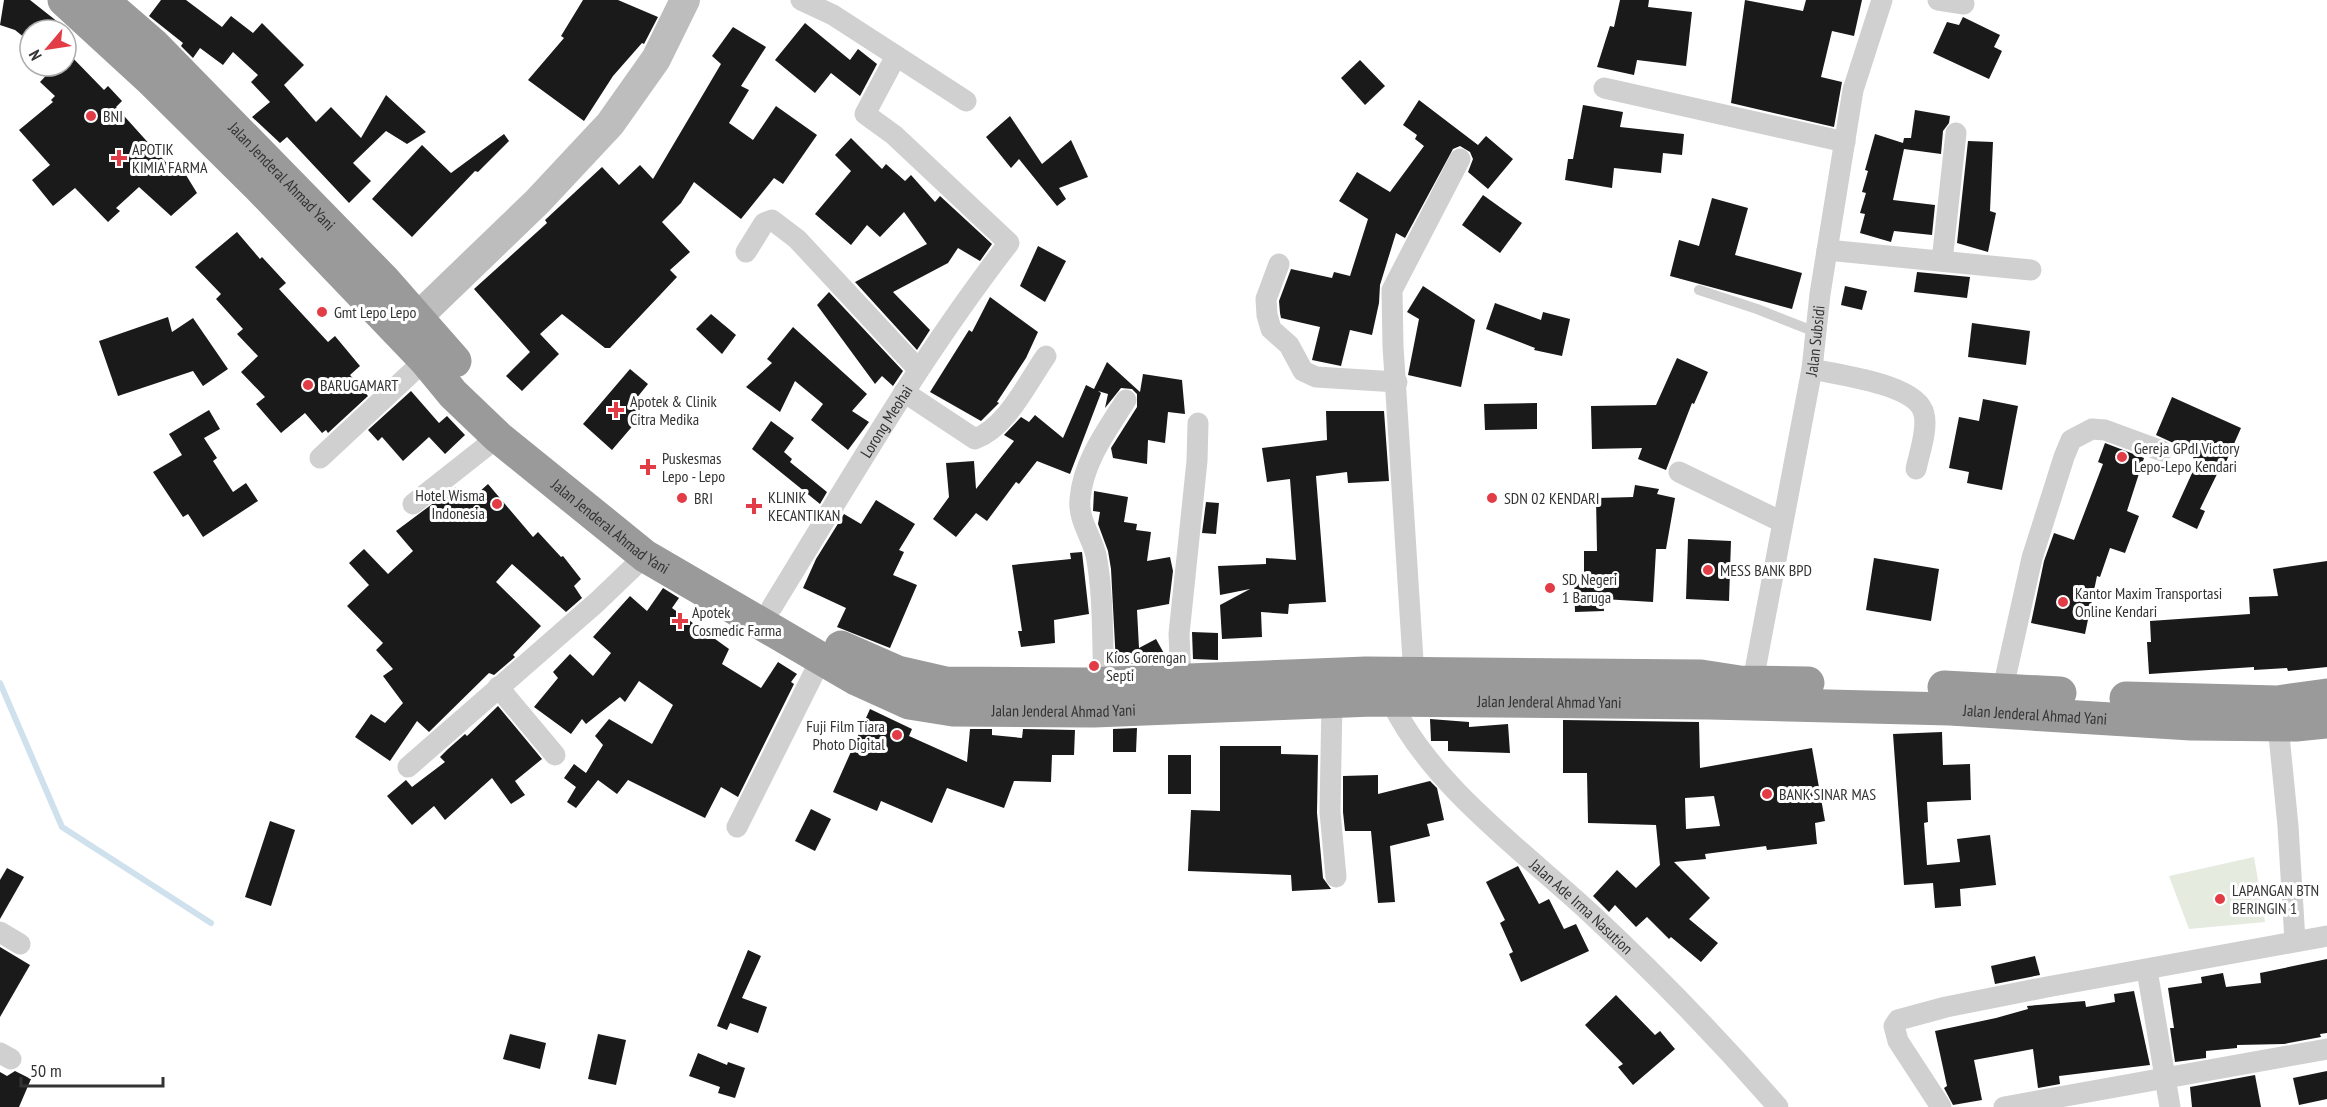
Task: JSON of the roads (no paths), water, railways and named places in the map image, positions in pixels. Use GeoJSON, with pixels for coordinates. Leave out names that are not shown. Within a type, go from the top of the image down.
{"type":"FeatureCollection","features":[{"type":"Feature","properties":{"kind":"highway","name":"Jalan Jenderal Ahmad Yani"},"geometry":{"type":"LineString","coordinates":[[64,0],[150,79],[243,171],[472,382],[555,462],[651,535],[849,652],[918,678],[946,683],[1104,683],[1366,673],[1414,676],[1701,676],[1939,698]]}},
{"type":"Feature","properties":{"kind":"highway","name":"Jalan Jenderal Ahmad Yani"},"geometry":{"type":"LineString","coordinates":[[102,0],[154,45],[409,326],[425,360],[453,394],[498,437],[645,556],[864,683],[909,703],[953,710],[1094,711],[1332,701],[1939,698],[2043,703],[2278,725],[2327,722]]}},
{"type":"Feature","properties":{"kind":"highway","name":"Jalan Jenderal Ahmad Yani"},"geometry":{"type":"LineString","coordinates":[[2102,708],[2277,702],[2327,695]]}},
{"type":"Feature","properties":{"kind":"street"},"geometry":{"type":"LineString","coordinates":[[409,326],[551,187],[610,124],[656,59],[685,0]]}},
{"type":"Feature","properties":{"kind":"street"},"geometry":{"type":"LineString","coordinates":[[801,0],[833,15],[966,101]]}},
{"type":"Feature","properties":{"kind":"street","name":"Jalan Subsidi"},"geometry":{"type":"LineString","coordinates":[[1753,681],[1812,369],[1827,250],[1853,90],[1882,0]]}},
{"type":"Feature","properties":{"kind":"street"},"geometry":{"type":"LineString","coordinates":[[1938,0],[1964,4]]}},
{"type":"Feature","properties":{"kind":"street","name":"Lorong Meohai"},"geometry":{"type":"LineString","coordinates":[[772,607],[918,369],[964,302],[1009,243],[894,135],[865,114],[896,56]]}},
{"type":"Feature","properties":{"kind":"street"},"geometry":{"type":"LineString","coordinates":[[1604,88],[1845,142]]}},
{"type":"Feature","properties":{"kind":"street"},"geometry":{"type":"LineString","coordinates":[[1942,261],[1956,133]]}},
{"type":"Feature","properties":{"kind":"street"},"geometry":{"type":"LineString","coordinates":[[1414,676],[1393,346],[1392,290],[1460,159]]}},
{"type":"Feature","properties":{"kind":"street"},"geometry":{"type":"LineString","coordinates":[[746,252],[764,224],[772,220],[781,225],[797,238],[918,369]]}},
{"type":"Feature","properties":{"kind":"street"},"geometry":{"type":"LineString","coordinates":[[1827,250],[2031,270]]}},
{"type":"Feature","properties":{"kind":"street"},"geometry":{"type":"LineString","coordinates":[[1279,264],[1266,299],[1267,315],[1271,329],[1289,345],[1303,371],[1316,378],[1397,382]]}},
{"type":"Feature","properties":{"kind":"street"},"geometry":{"type":"LineString","coordinates":[[904,392],[975,439],[986,435],[1003,418],[1046,356]]}},
{"type":"Feature","properties":{"kind":"street"},"geometry":{"type":"LineString","coordinates":[[320,458],[425,360]]}},
{"type":"Feature","properties":{"kind":"street"},"geometry":{"type":"LineString","coordinates":[[1812,369],[1891,387],[1919,403],[1925,415],[1916,469]]}},
{"type":"Feature","properties":{"kind":"street"},"geometry":{"type":"LineString","coordinates":[[1104,683],[1098,567],[1093,544],[1080,516],[1080,500],[1089,464],[1125,400]]}},
{"type":"Feature","properties":{"kind":"street"},"geometry":{"type":"LineString","coordinates":[[1181,681],[1179,634],[1197,461],[1198,423]]}},
{"type":"Feature","properties":{"kind":"street"},"geometry":{"type":"LineString","coordinates":[[2002,700],[2032,558],[2060,467],[2071,441],[2092,429],[2105,430],[2162,451]]}},
{"type":"Feature","properties":{"kind":"street"},"geometry":{"type":"LineString","coordinates":[[413,504],[498,437]]}},
{"type":"Feature","properties":{"kind":"street"},"geometry":{"type":"LineString","coordinates":[[1679,472],[1782,522]]}},
{"type":"Feature","properties":{"kind":"street"},"geometry":{"type":"LineString","coordinates":[[408,767],[597,602],[645,556]]}},
{"type":"Feature","properties":{"kind":"street"},"geometry":{"type":"LineString","coordinates":[[737,827],[822,657]]}},
{"type":"Feature","properties":{"kind":"street"},"geometry":{"type":"LineString","coordinates":[[498,687],[555,755]]}},
{"type":"Feature","properties":{"kind":"street"},"geometry":{"type":"LineString","coordinates":[[1332,701],[1333,745],[1330,782],[1336,877]]}},
{"type":"Feature","properties":{"kind":"street","name":"Jalan Ade Irma Nasution"},"geometry":{"type":"LineString","coordinates":[[1391,701],[1401,724],[1452,786],[1514,846],[1663,981],[1718,1038],[1778,1107]]}},
{"type":"Feature","properties":{"kind":"street"},"geometry":{"type":"LineString","coordinates":[[2278,725],[2288,826],[2295,941]]}},
{"type":"Feature","properties":{"kind":"street"},"geometry":{"type":"LineString","coordinates":[[0,932],[20,944]]}},
{"type":"Feature","properties":{"kind":"street"},"geometry":{"type":"LineString","coordinates":[[1941,1107],[1898,1041],[1894,1026],[1898,1020],[2024,991],[2327,936]]}},
{"type":"Feature","properties":{"kind":"street"},"geometry":{"type":"LineString","coordinates":[[2147,970],[2170,1107]]}},
{"type":"Feature","properties":{"kind":"street"},"geometry":{"type":"LineString","coordinates":[[2004,1107],[2327,1049]]}},
{"type":"Feature","properties":{"kind":"lane"},"geometry":{"type":"LineString","coordinates":[[1699,290],[1757,309],[1818,333]]}},
{"type":"Feature","properties":{"kind":"waterway"},"geometry":{"type":"LineString","coordinates":[[0,683],[62,827],[211,923]]}},
{"type":"Feature","properties":{"kind":"place","name":"BNI"},"geometry":{"type":"Point","coordinates":[91,116]}},
{"type":"Feature","properties":{"kind":"place","name":"APOTIK KIMIA FARMA"},"geometry":{"type":"Point","coordinates":[119,158]}},
{"type":"Feature","properties":{"kind":"place","name":"Gmt Lepo Lepo"},"geometry":{"type":"Point","coordinates":[322,312]}},
{"type":"Feature","properties":{"kind":"place","name":"BARUGAMART"},"geometry":{"type":"Point","coordinates":[308,385]}},
{"type":"Feature","properties":{"kind":"place","name":"Apotek & Clinik Citra Medika"},"geometry":{"type":"Point","coordinates":[616,410]}},
{"type":"Feature","properties":{"kind":"place","name":"Gereja GPdI Victory Lepo-Lepo Kendari"},"geometry":{"type":"Point","coordinates":[2122,457]}},
{"type":"Feature","properties":{"kind":"place","name":"Puskesmas Lepo - Lepo"},"geometry":{"type":"Point","coordinates":[648,467]}},
{"type":"Feature","properties":{"kind":"place","name":"BRI"},"geometry":{"type":"Point","coordinates":[682,498]}},
{"type":"Feature","properties":{"kind":"place","name":"SDN 02 KENDARI"},"geometry":{"type":"Point","coordinates":[1492,498]}},
{"type":"Feature","properties":{"kind":"place","name":"Hotel Wisma Indonesia"},"geometry":{"type":"Point","coordinates":[497,504]}},
{"type":"Feature","properties":{"kind":"place","name":"KLINIK KECANTIKAN"},"geometry":{"type":"Point","coordinates":[754,506]}},
{"type":"Feature","properties":{"kind":"place","name":"MESS BANK BPD"},"geometry":{"type":"Point","coordinates":[1708,570]}},
{"type":"Feature","properties":{"kind":"place","name":"SD Negeri 1 Baruga"},"geometry":{"type":"Point","coordinates":[1550,588]}},
{"type":"Feature","properties":{"kind":"place","name":"Kantor Maxim Transportasi Online Kendari"},"geometry":{"type":"Point","coordinates":[2063,602]}},
{"type":"Feature","properties":{"kind":"place","name":"Apotek Cosmedic Farma"},"geometry":{"type":"Point","coordinates":[680,621]}},
{"type":"Feature","properties":{"kind":"place","name":"Kios Gorengan Septi"},"geometry":{"type":"Point","coordinates":[1094,666]}},
{"type":"Feature","properties":{"kind":"place","name":"Fuji Film Tiara Photo Digital"},"geometry":{"type":"Point","coordinates":[897,735]}},
{"type":"Feature","properties":{"kind":"place","name":"BANK SINAR MAS"},"geometry":{"type":"Point","coordinates":[1767,794]}},
{"type":"Feature","properties":{"kind":"place","name":"LAPANGAN BTN BERINGIN 1"},"geometry":{"type":"Point","coordinates":[2220,899]}}]}
